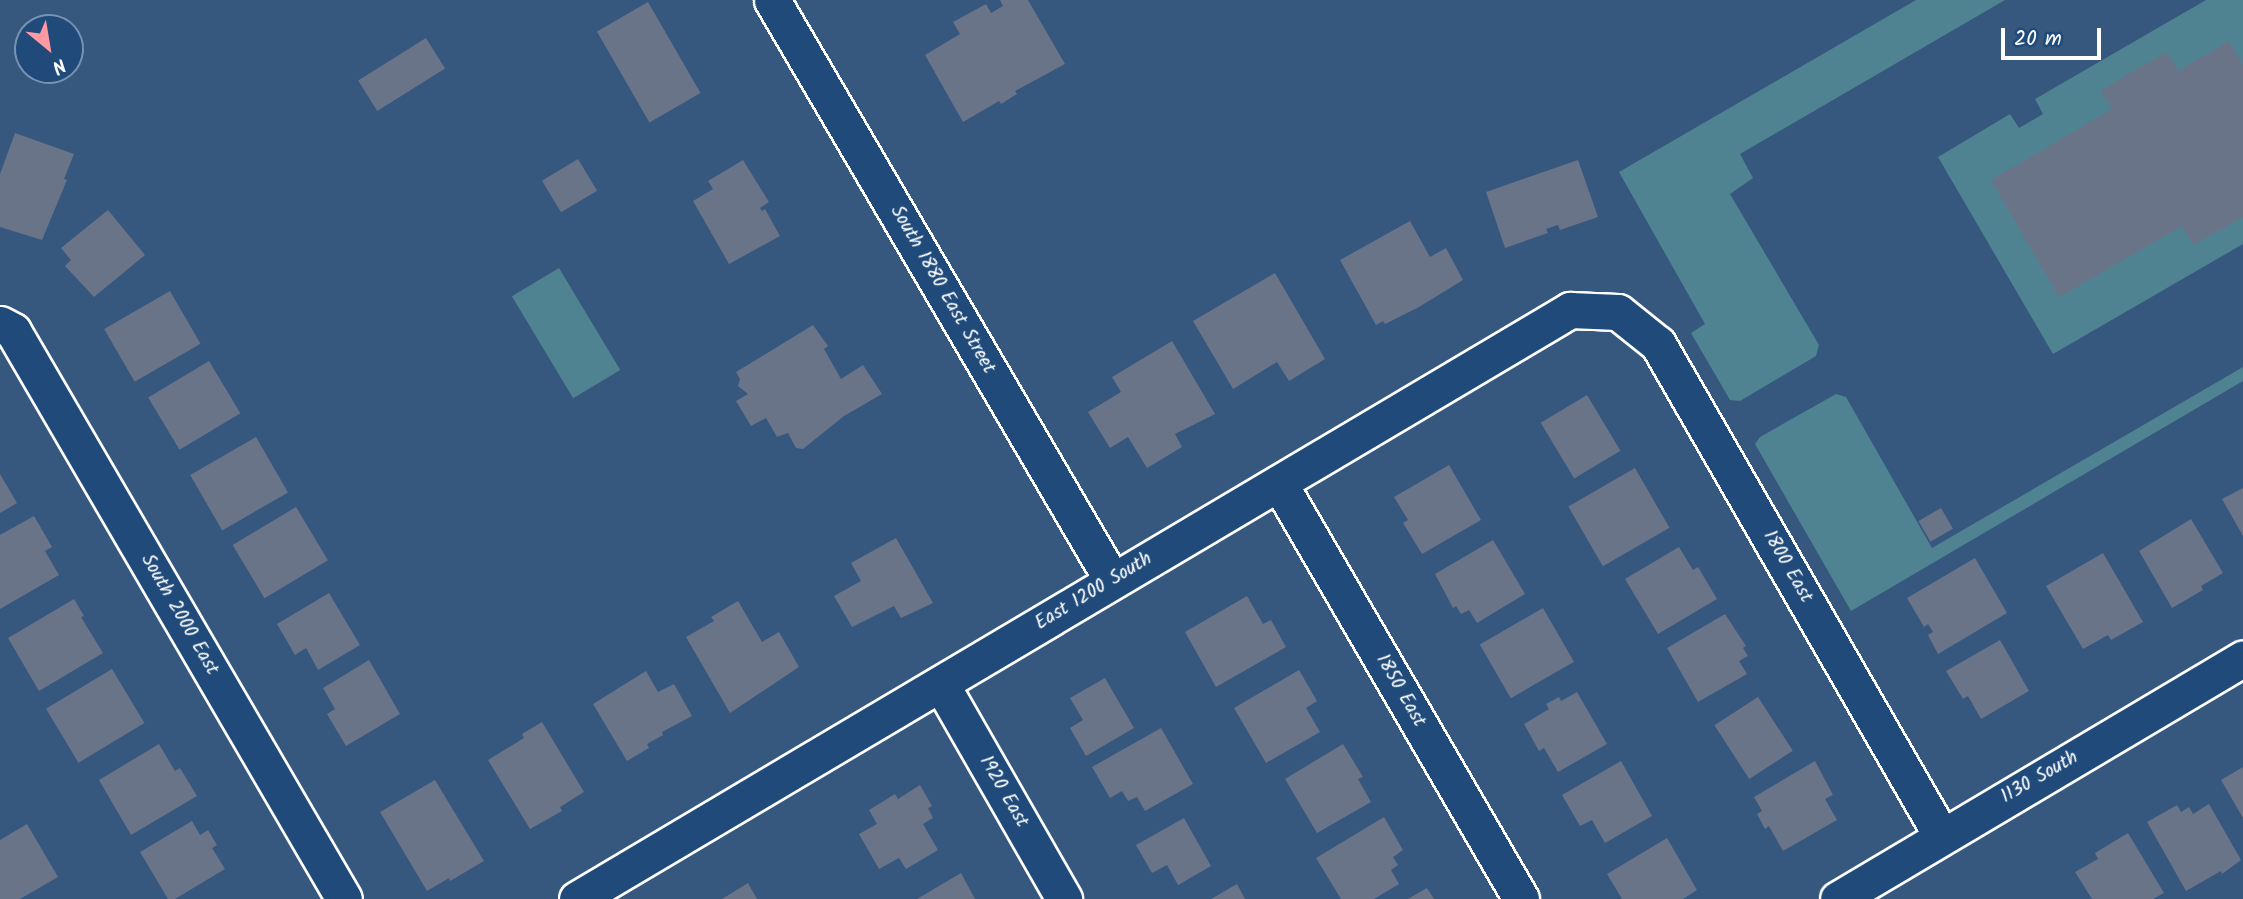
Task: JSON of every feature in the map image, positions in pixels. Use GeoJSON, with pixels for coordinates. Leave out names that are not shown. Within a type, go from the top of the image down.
{"type":"FeatureCollection","features":[{"type":"Feature","properties":{"kind":"street","name":"South 1880 East Street"},"geometry":{"type":"LineString","coordinates":[[772,0],[1112,580]]}},
{"type":"Feature","properties":{"kind":"street","name":"East 1200 South"},"geometry":{"type":"LineString","coordinates":[[577,899],[1570,310],[1618,312]]}},
{"type":"Feature","properties":{"kind":"street","name":"1800 East"},"geometry":{"type":"LineString","coordinates":[[1618,312],[1658,344],[1941,835]]}},
{"type":"Feature","properties":{"kind":"street","name":"South 2000 East"},"geometry":{"type":"LineString","coordinates":[[6,327],[344,899]]}},
{"type":"Feature","properties":{"kind":"street","name":"1850 East"},"geometry":{"type":"LineString","coordinates":[[1279,483],[1521,899]]}},
{"type":"Feature","properties":{"kind":"street","name":"1130 South"},"geometry":{"type":"LineString","coordinates":[[1838,899],[1941,835],[2243,659]]}},
{"type":"Feature","properties":{"kind":"street","name":"1920 East"},"geometry":{"type":"LineString","coordinates":[[941,684],[1065,899]]}},
{"type":"Feature","properties":{"kind":"green space"},"geometry":{"type":"Polygon","coordinates":[[[1916,0],[2005,0],[1740,154],[1753,178],[1730,194],[1819,345],[1816,356],[1740,401],[1730,400],[1691,333],[1705,324],[1619,172],[1916,0]]]}},
{"type":"Feature","properties":{"kind":"green space"},"geometry":{"type":"Polygon","coordinates":[[[2206,0],[2243,0],[2243,244],[2053,354],[1938,157],[2010,114],[2019,128],[2043,114],[2035,99],[2206,0]]]}},
{"type":"Feature","properties":{"kind":"green space"},"geometry":{"type":"Polygon","coordinates":[[[559,268],[620,370],[573,398],[512,296],[559,268]]]}},
{"type":"Feature","properties":{"kind":"green space"},"geometry":{"type":"Polygon","coordinates":[[[2243,367],[2243,381],[1851,611],[1755,444],[1760,437],[1836,394],[1846,397],[1932,548],[2243,367]]]}},
{"type":"Feature","properties":{"kind":"building"},"geometry":{"type":"Polygon","coordinates":[[[1000,0],[1028,0],[1065,64],[1015,91],[1017,94],[1001,104],[999,101],[963,122],[925,55],[960,34],[953,22],[986,4],[991,13],[1003,6],[1000,0]]]}},
{"type":"Feature","properties":{"kind":"building"},"geometry":{"type":"Polygon","coordinates":[[[648,2],[700,93],[649,122],[597,32],[648,2]]]}},
{"type":"Feature","properties":{"kind":"building"},"geometry":{"type":"Polygon","coordinates":[[[426,38],[445,69],[377,111],[358,80],[426,38]]]}},
{"type":"Feature","properties":{"kind":"building"},"geometry":{"type":"Polygon","coordinates":[[[2229,41],[2243,65],[2243,217],[2193,245],[2182,226],[2059,297],[1991,180],[2112,109],[2101,91],[2133,71],[2167,52],[2178,71],[2229,41]]]}},
{"type":"Feature","properties":{"kind":"building"},"geometry":{"type":"Polygon","coordinates":[[[15,133],[74,154],[64,179],[67,180],[42,240],[0,227],[0,174],[15,133]]]}},
{"type":"Feature","properties":{"kind":"building"},"geometry":{"type":"Polygon","coordinates":[[[578,159],[597,191],[561,212],[542,181],[578,159]]]}},
{"type":"Feature","properties":{"kind":"building"},"geometry":{"type":"Polygon","coordinates":[[[743,160],[769,202],[760,208],[762,211],[765,209],[780,236],[729,264],[693,201],[713,189],[708,181],[743,160]]]}},
{"type":"Feature","properties":{"kind":"building"},"geometry":{"type":"Polygon","coordinates":[[[1578,160],[1598,217],[1560,230],[1558,225],[1546,229],[1548,233],[1505,248],[1486,192],[1578,160]]]}},
{"type":"Feature","properties":{"kind":"building"},"geometry":{"type":"Polygon","coordinates":[[[108,210],[145,255],[94,297],[65,266],[71,260],[61,248],[108,210]]]}},
{"type":"Feature","properties":{"kind":"building"},"geometry":{"type":"Polygon","coordinates":[[[1410,221],[1430,257],[1446,248],[1463,280],[1419,307],[1385,324],[1383,321],[1376,325],[1340,260],[1410,221]]]}},
{"type":"Feature","properties":{"kind":"building"},"geometry":{"type":"Polygon","coordinates":[[[1275,273],[1325,359],[1289,381],[1277,362],[1233,389],[1193,321],[1275,273]]]}},
{"type":"Feature","properties":{"kind":"building"},"geometry":{"type":"Polygon","coordinates":[[[170,291],[200,344],[135,382],[104,329],[170,291]]]}},
{"type":"Feature","properties":{"kind":"building"},"geometry":{"type":"Polygon","coordinates":[[[813,325],[828,346],[824,349],[841,379],[863,365],[882,394],[844,416],[803,449],[796,448],[788,433],[777,437],[766,418],[751,426],[736,401],[748,394],[738,386],[740,379],[736,372],[813,325]]]}},
{"type":"Feature","properties":{"kind":"building"},"geometry":{"type":"Polygon","coordinates":[[[1172,341],[1215,414],[1175,434],[1182,447],[1147,468],[1128,437],[1110,448],[1088,412],[1121,392],[1112,377],[1172,341]]]}},
{"type":"Feature","properties":{"kind":"building"},"geometry":{"type":"Polygon","coordinates":[[[209,361],[240,413],[180,450],[148,398],[209,361]]]}},
{"type":"Feature","properties":{"kind":"building"},"geometry":{"type":"Polygon","coordinates":[[[1587,395],[1620,451],[1574,479],[1541,423],[1587,395]]]}},
{"type":"Feature","properties":{"kind":"building"},"geometry":{"type":"Polygon","coordinates":[[[256,437],[288,492],[222,530],[190,475],[256,437]]]}},
{"type":"Feature","properties":{"kind":"building"},"geometry":{"type":"Polygon","coordinates":[[[1449,465],[1481,520],[1422,554],[1403,523],[1408,520],[1394,497],[1449,465]]]}},
{"type":"Feature","properties":{"kind":"building"},"geometry":{"type":"Polygon","coordinates":[[[1635,468],[1670,528],[1603,566],[1568,506],[1635,468]]]}},
{"type":"Feature","properties":{"kind":"building"},"geometry":{"type":"Polygon","coordinates":[[[0,474],[17,503],[0,513],[0,474]]]}},
{"type":"Feature","properties":{"kind":"building"},"geometry":{"type":"Polygon","coordinates":[[[2243,488],[2243,536],[2222,499],[2243,488]]]}},
{"type":"Feature","properties":{"kind":"building"},"geometry":{"type":"Polygon","coordinates":[[[296,507],[328,560],[265,598],[233,545],[296,507]]]}},
{"type":"Feature","properties":{"kind":"building"},"geometry":{"type":"Polygon","coordinates":[[[1941,508],[1953,529],[1930,542],[1918,521],[1941,508]]]}},
{"type":"Feature","properties":{"kind":"building"},"geometry":{"type":"Polygon","coordinates":[[[34,516],[52,547],[45,551],[59,575],[0,609],[0,535],[34,516]]]}},
{"type":"Feature","properties":{"kind":"building"},"geometry":{"type":"Polygon","coordinates":[[[2191,519],[2223,573],[2201,586],[2203,590],[2172,608],[2139,551],[2191,519]]]}},
{"type":"Feature","properties":{"kind":"building"},"geometry":{"type":"Polygon","coordinates":[[[896,538],[933,603],[901,618],[894,606],[852,627],[834,596],[861,581],[851,563],[896,538]]]}},
{"type":"Feature","properties":{"kind":"building"},"geometry":{"type":"Polygon","coordinates":[[[1493,540],[1525,594],[1477,623],[1469,610],[1461,614],[1456,606],[1453,608],[1435,574],[1493,540]]]}},
{"type":"Feature","properties":{"kind":"building"},"geometry":{"type":"Polygon","coordinates":[[[1679,547],[1693,570],[1698,567],[1717,599],[1658,634],[1625,579],[1679,547]]]}},
{"type":"Feature","properties":{"kind":"building"},"geometry":{"type":"Polygon","coordinates":[[[2103,553],[2143,622],[2111,640],[2108,635],[2083,649],[2046,586],[2103,553]]]}},
{"type":"Feature","properties":{"kind":"building"},"geometry":{"type":"Polygon","coordinates":[[[1975,558],[2007,613],[1938,654],[1928,635],[1933,632],[1928,624],[1924,627],[1907,598],[1975,558]]]}},
{"type":"Feature","properties":{"kind":"building"},"geometry":{"type":"Polygon","coordinates":[[[329,593],[360,645],[318,670],[306,648],[295,655],[277,624],[329,593]]]}},
{"type":"Feature","properties":{"kind":"building"},"geometry":{"type":"Polygon","coordinates":[[[1247,596],[1263,624],[1271,620],[1286,647],[1216,687],[1185,632],[1247,596]]]}},
{"type":"Feature","properties":{"kind":"building"},"geometry":{"type":"Polygon","coordinates":[[[74,599],[84,616],[81,617],[103,653],[39,691],[8,638],[74,599]]]}},
{"type":"Feature","properties":{"kind":"building"},"geometry":{"type":"Polygon","coordinates":[[[738,601],[762,642],[779,632],[799,667],[730,713],[686,637],[714,621],[711,617],[738,601]]]}},
{"type":"Feature","properties":{"kind":"building"},"geometry":{"type":"Polygon","coordinates":[[[1543,608],[1574,662],[1511,698],[1480,644],[1543,608]]]}},
{"type":"Feature","properties":{"kind":"building"},"geometry":{"type":"Polygon","coordinates":[[[1725,614],[1746,646],[1743,648],[1748,656],[1739,661],[1747,674],[1698,702],[1667,648],[1725,614]]]}},
{"type":"Feature","properties":{"kind":"building"},"geometry":{"type":"Polygon","coordinates":[[[2000,640],[2029,691],[1981,719],[1968,696],[1963,699],[1946,671],[2000,640]]]}},
{"type":"Feature","properties":{"kind":"building"},"geometry":{"type":"Polygon","coordinates":[[[369,660],[400,714],[346,746],[327,714],[335,709],[323,688],[369,660]]]}},
{"type":"Feature","properties":{"kind":"building"},"geometry":{"type":"Polygon","coordinates":[[[112,669],[144,723],[78,763],[46,709],[112,669]]]}},
{"type":"Feature","properties":{"kind":"building"},"geometry":{"type":"Polygon","coordinates":[[[1299,670],[1317,701],[1306,708],[1320,732],[1266,763],[1234,708],[1299,670]]]}},
{"type":"Feature","properties":{"kind":"building"},"geometry":{"type":"Polygon","coordinates":[[[646,671],[658,692],[674,684],[692,716],[662,732],[663,735],[647,744],[649,748],[627,761],[593,704],[646,671]]]}},
{"type":"Feature","properties":{"kind":"building"},"geometry":{"type":"Polygon","coordinates":[[[1105,678],[1134,728],[1086,756],[1070,728],[1083,720],[1070,698],[1105,678]]]}},
{"type":"Feature","properties":{"kind":"building"},"geometry":{"type":"Polygon","coordinates":[[[1577,692],[1607,744],[1558,772],[1544,748],[1539,751],[1524,724],[1549,709],[1546,704],[1559,697],[1561,701],[1577,692]]]}},
{"type":"Feature","properties":{"kind":"building"},"geometry":{"type":"Polygon","coordinates":[[[1758,697],[1793,751],[1749,779],[1714,725],[1758,697]]]}},
{"type":"Feature","properties":{"kind":"building"},"geometry":{"type":"Polygon","coordinates":[[[542,722],[584,792],[560,807],[562,811],[530,829],[488,760],[524,738],[522,734],[542,722]]]}},
{"type":"Feature","properties":{"kind":"building"},"geometry":{"type":"Polygon","coordinates":[[[1161,728],[1193,784],[1145,811],[1137,797],[1128,801],[1122,791],[1110,798],[1092,767],[1161,728]]]}},
{"type":"Feature","properties":{"kind":"building"},"geometry":{"type":"Polygon","coordinates":[[[159,744],[175,771],[180,768],[197,796],[131,835],[99,780],[159,744]]]}},
{"type":"Feature","properties":{"kind":"building"},"geometry":{"type":"Polygon","coordinates":[[[1343,744],[1363,777],[1358,779],[1371,802],[1317,833],[1285,779],[1343,744]]]}},
{"type":"Feature","properties":{"kind":"building"},"geometry":{"type":"Polygon","coordinates":[[[1621,761],[1652,816],[1605,843],[1592,820],[1580,826],[1562,795],[1621,761]]]}},
{"type":"Feature","properties":{"kind":"building"},"geometry":{"type":"Polygon","coordinates":[[[1815,761],[1833,795],[1825,799],[1837,820],[1783,851],[1769,826],[1765,829],[1757,814],[1762,811],[1754,797],[1815,761]]]}},
{"type":"Feature","properties":{"kind":"building"},"geometry":{"type":"Polygon","coordinates":[[[2243,767],[2243,818],[2221,780],[2243,767]]]}},
{"type":"Feature","properties":{"kind":"building"},"geometry":{"type":"Polygon","coordinates":[[[435,780],[484,861],[427,891],[380,812],[435,780]]]}},
{"type":"Feature","properties":{"kind":"building"},"geometry":{"type":"Polygon","coordinates":[[[920,785],[932,806],[928,808],[933,818],[923,824],[938,850],[906,869],[899,858],[879,869],[859,834],[877,824],[869,810],[895,794],[898,799],[920,785]]]}},
{"type":"Feature","properties":{"kind":"building"},"geometry":{"type":"Polygon","coordinates":[[[2209,804],[2241,860],[2222,874],[2221,871],[2186,891],[2147,822],[2177,805],[2181,812],[2189,807],[2193,814],[2209,804]]]}},
{"type":"Feature","properties":{"kind":"building"},"geometry":{"type":"Polygon","coordinates":[[[1384,817],[1403,850],[1393,857],[1398,865],[1391,870],[1399,884],[1374,899],[1341,899],[1316,858],[1384,817]]]}},
{"type":"Feature","properties":{"kind":"building"},"geometry":{"type":"Polygon","coordinates":[[[1184,818],[1211,866],[1178,885],[1167,865],[1152,873],[1136,845],[1184,818]]]}},
{"type":"Feature","properties":{"kind":"building"},"geometry":{"type":"Polygon","coordinates":[[[192,821],[200,835],[208,830],[217,845],[212,848],[225,869],[175,899],[168,899],[140,852],[192,821]]]}},
{"type":"Feature","properties":{"kind":"building"},"geometry":{"type":"Polygon","coordinates":[[[27,824],[58,877],[20,899],[0,899],[0,840],[27,824]]]}},
{"type":"Feature","properties":{"kind":"building"},"geometry":{"type":"Polygon","coordinates":[[[2128,833],[2164,893],[2153,899],[2092,899],[2075,872],[2098,859],[2095,853],[2128,833]]]}},
{"type":"Feature","properties":{"kind":"building"},"geometry":{"type":"Polygon","coordinates":[[[1667,838],[1697,890],[1683,899],[1622,899],[1607,874],[1667,838]]]}},
{"type":"Feature","properties":{"kind":"building"},"geometry":{"type":"Polygon","coordinates":[[[961,873],[975,899],[917,899],[961,873]]]}},
{"type":"Feature","properties":{"kind":"building"},"geometry":{"type":"Polygon","coordinates":[[[748,883],[757,899],[722,899],[748,883]]]}},
{"type":"Feature","properties":{"kind":"building"},"geometry":{"type":"Polygon","coordinates":[[[1237,884],[1245,899],[1211,899],[1237,884]]]}},
{"type":"Feature","properties":{"kind":"building"},"geometry":{"type":"Polygon","coordinates":[[[1427,888],[1434,899],[1408,899],[1427,888]]]}}]}
